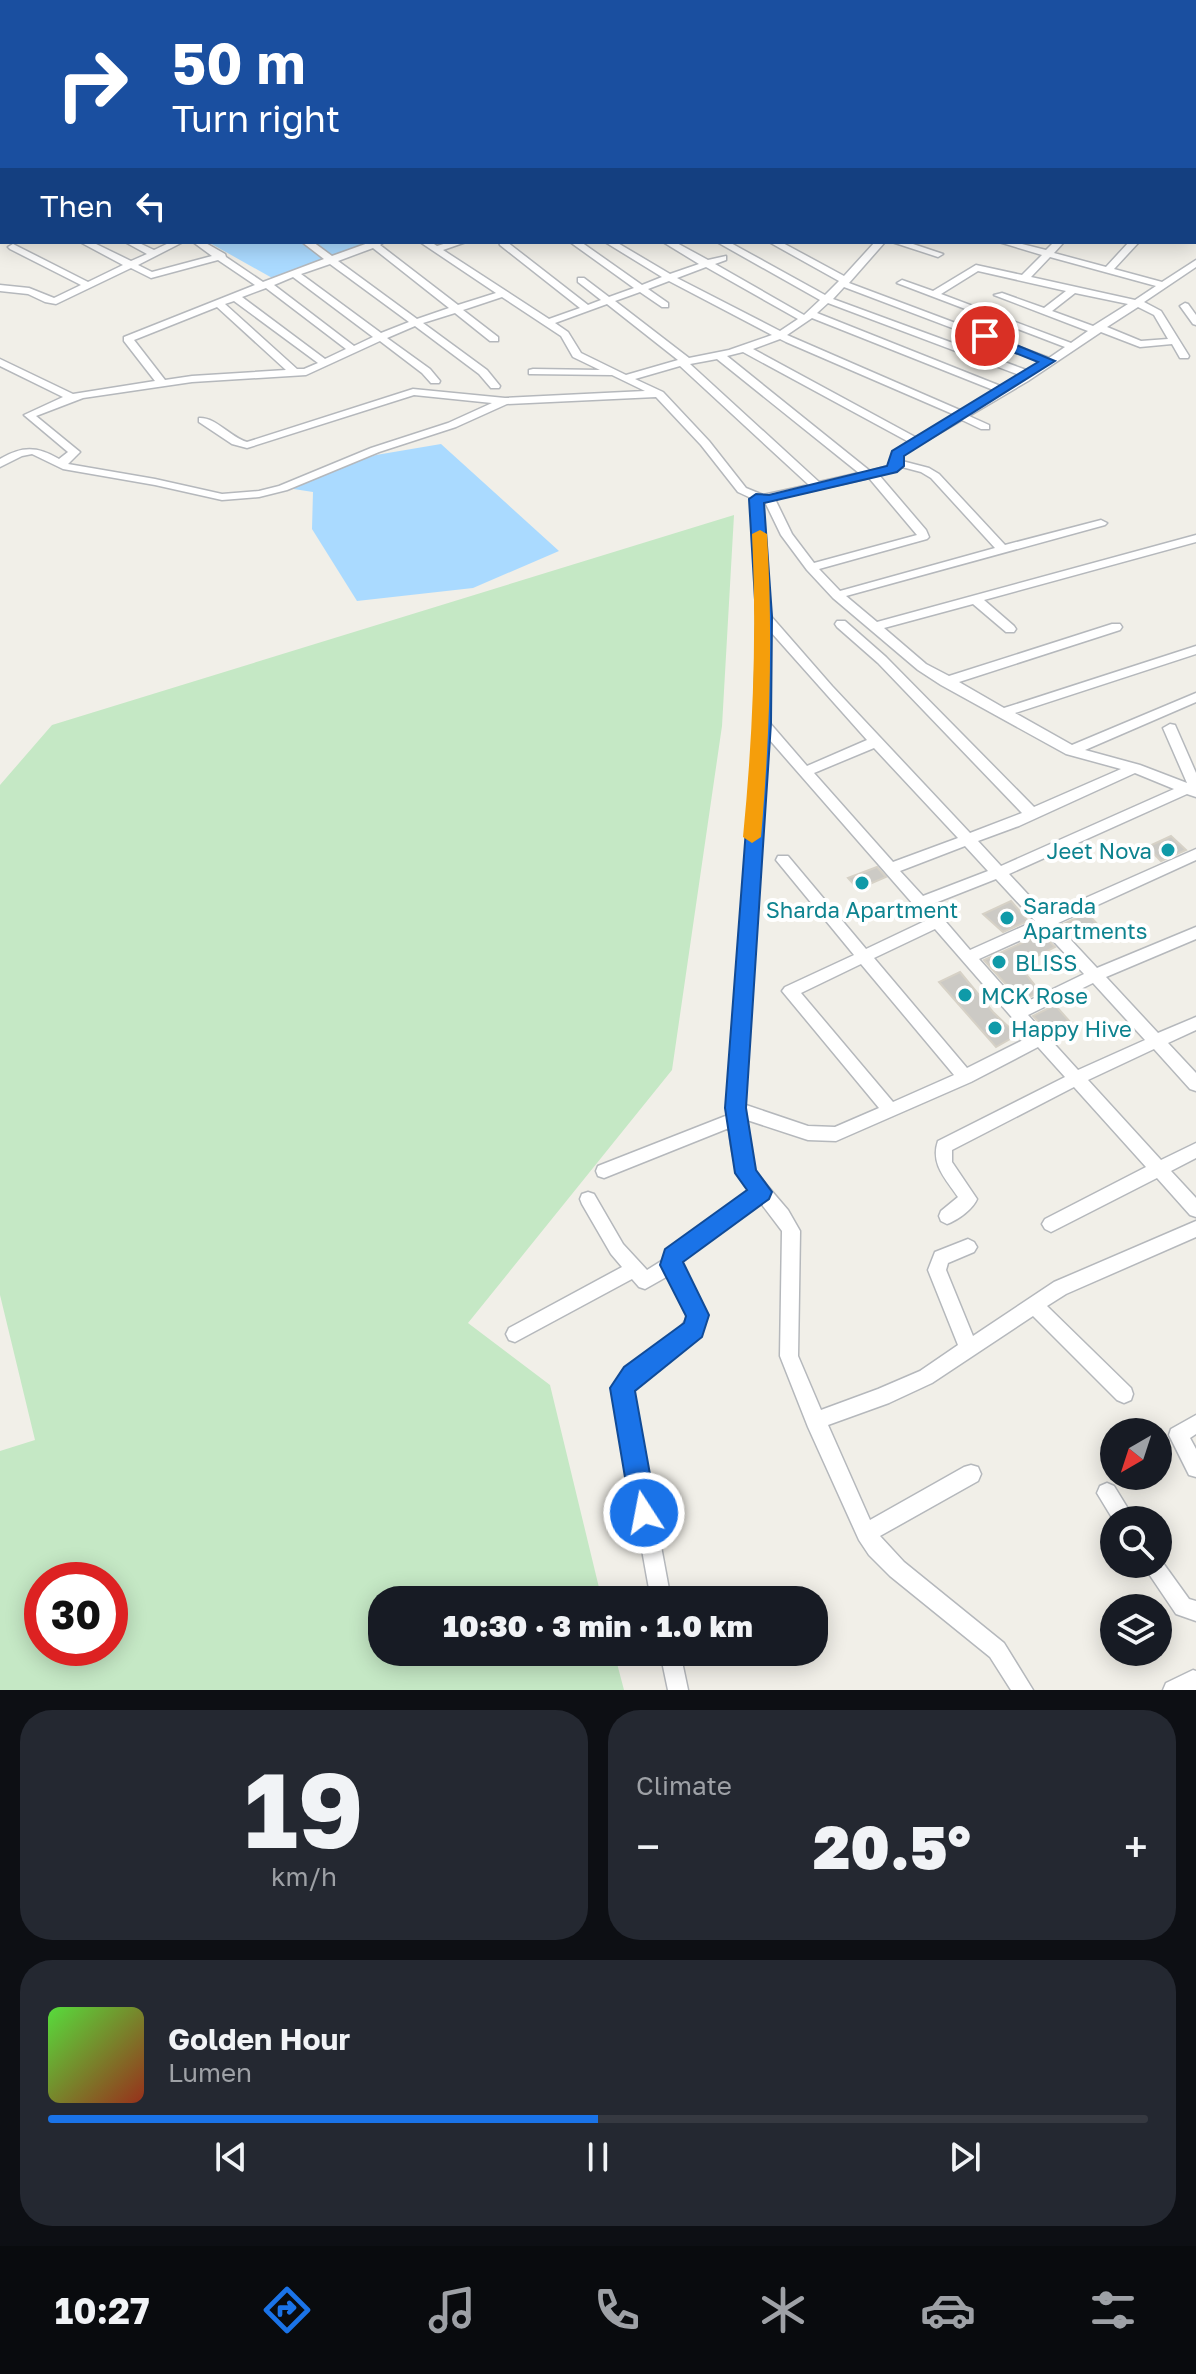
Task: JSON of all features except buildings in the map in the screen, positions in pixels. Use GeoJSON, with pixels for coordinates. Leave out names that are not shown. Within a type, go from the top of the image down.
{"type":"FeatureCollection","features":[{"type":"Feature","properties":{"kind":"street"},"geometry":{"type":"LineString","coordinates":[[89,244],[157,275],[222,256]]}},
{"type":"Feature","properties":{"kind":"street"},"geometry":{"type":"LineString","coordinates":[[134,244],[155,254]]}},
{"type":"Feature","properties":{"kind":"street"},"geometry":{"type":"LineString","coordinates":[[0,288],[9,292],[33,292],[52,302],[174,244]]}},
{"type":"Feature","properties":{"kind":"street"},"geometry":{"type":"LineString","coordinates":[[201,244],[265,285],[352,349]]}},
{"type":"Feature","properties":{"kind":"street"},"geometry":{"type":"LineString","coordinates":[[310,244],[483,372],[495,386]]}},
{"type":"Feature","properties":{"kind":"street"},"geometry":{"type":"LineString","coordinates":[[162,383],[128,339],[373,244]]}},
{"type":"Feature","properties":{"kind":"street"},"geometry":{"type":"LineString","coordinates":[[377,244],[494,339]]}},
{"type":"Feature","properties":{"kind":"street"},"geometry":{"type":"LineString","coordinates":[[506,244],[585,307]]}},
{"type":"Feature","properties":{"kind":"street"},"geometry":{"type":"LineString","coordinates":[[578,244],[665,305]]}},
{"type":"Feature","properties":{"kind":"street"},"geometry":{"type":"LineString","coordinates":[[613,244],[668,277],[780,335],[985,427]]}},
{"type":"Feature","properties":{"kind":"street"},"geometry":{"type":"LineString","coordinates":[[671,244],[807,316],[1001,390]]}},
{"type":"Feature","properties":{"kind":"street"},"geometry":{"type":"LineString","coordinates":[[726,244],[825,299],[1029,375]]}},
{"type":"Feature","properties":{"kind":"street"},"geometry":{"type":"LineString","coordinates":[[778,244],[845,282],[1048,361]]}},
{"type":"Feature","properties":{"kind":"street"},"geometry":{"type":"LineString","coordinates":[[626,378],[743,348],[780,335],[845,282],[878,244]]}},
{"type":"Feature","properties":{"kind":"street"},"geometry":{"type":"LineString","coordinates":[[904,244],[938,254]]}},
{"type":"Feature","properties":{"kind":"street"},"geometry":{"type":"LineString","coordinates":[[1012,244],[1164,285]]}},
{"type":"Feature","properties":{"kind":"street"},"geometry":{"type":"LineString","coordinates":[[1025,278],[1057,244]]}},
{"type":"Feature","properties":{"kind":"street"},"geometry":{"type":"LineString","coordinates":[[430,245],[565,334],[577,355],[659,394],[705,443],[742,490],[763,499],[811,567],[837,595],[901,652],[945,682],[1071,751],[1135,768],[1193,790]]}},
{"type":"Feature","properties":{"kind":"street"},"geometry":{"type":"LineString","coordinates":[[1109,269],[1128,245]]}},
{"type":"Feature","properties":{"kind":"street"},"geometry":{"type":"LineString","coordinates":[[13,247],[89,286]]}},
{"type":"Feature","properties":{"kind":"street"},"geometry":{"type":"LineString","coordinates":[[553,321],[723,258]]}},
{"type":"Feature","properties":{"kind":"street"},"geometry":{"type":"LineString","coordinates":[[763,499],[892,469],[897,463],[897,454],[1029,375],[1196,264]]}},
{"type":"Feature","properties":{"kind":"street"},"geometry":{"type":"LineString","coordinates":[[934,295],[976,268],[1136,304],[1154,309],[1184,356]]}},
{"type":"Feature","properties":{"kind":"street"},"geometry":{"type":"LineString","coordinates":[[295,274],[435,381]]}},
{"type":"Feature","properties":{"kind":"street"},"geometry":{"type":"LineString","coordinates":[[581,280],[683,362],[818,487]]}},
{"type":"Feature","properties":{"kind":"street"},"geometry":{"type":"LineString","coordinates":[[902,283],[1071,346]]}},
{"type":"Feature","properties":{"kind":"street"},"geometry":{"type":"LineString","coordinates":[[1045,312],[1074,289]]}},
{"type":"Feature","properties":{"kind":"street"},"geometry":{"type":"LineString","coordinates":[[975,311],[1003,292],[1045,312],[1140,344],[1174,341]]}},
{"type":"Feature","properties":{"kind":"street"},"geometry":{"type":"LineString","coordinates":[[63,466],[63,461],[75,452],[29,415],[71,397],[162,383],[313,369],[380,336],[501,294]]}},
{"type":"Feature","properties":{"kind":"street"},"geometry":{"type":"LineString","coordinates":[[235,297],[323,362]]}},
{"type":"Feature","properties":{"kind":"street"},"geometry":{"type":"LineString","coordinates":[[218,303],[295,373]]}},
{"type":"Feature","properties":{"kind":"street"},"geometry":{"type":"LineString","coordinates":[[1185,306],[1196,322]]}},
{"type":"Feature","properties":{"kind":"street"},"geometry":{"type":"LineString","coordinates":[[743,348],[917,442]]}},
{"type":"Feature","properties":{"kind":"street"},"geometry":{"type":"LineString","coordinates":[[718,354],[870,475],[922,532],[923,537],[811,567]]}},
{"type":"Feature","properties":{"kind":"street"},"geometry":{"type":"LineString","coordinates":[[0,362],[71,397]]}},
{"type":"Feature","properties":{"kind":"street"},"geometry":{"type":"LineString","coordinates":[[533,372],[613,373]]}},
{"type":"Feature","properties":{"kind":"street"},"geometry":{"type":"LineString","coordinates":[[203,420],[236,442],[247,445],[413,392],[505,401],[659,394]]}},
{"type":"Feature","properties":{"kind":"street"},"geometry":{"type":"LineString","coordinates":[[0,464],[24,449],[38,450],[63,466],[155,482],[210,496],[259,494],[283,488],[375,450],[452,425],[505,401]]}},
{"type":"Feature","properties":{"kind":"street"},"geometry":{"type":"LineString","coordinates":[[897,463],[913,465],[935,476],[1003,550]]}},
{"type":"Feature","properties":{"kind":"street"},"geometry":{"type":"LineString","coordinates":[[763,499],[762,723],[736,1113],[746,1173],[786,1217],[791,1231],[789,1356],[866,1533],[897,1569],[997,1650],[1023,1690]]}},
{"type":"Feature","properties":{"kind":"street"},"geometry":{"type":"LineString","coordinates":[[837,595],[1101,523]]}},
{"type":"Feature","properties":{"kind":"street"},"geometry":{"type":"LineString","coordinates":[[874,627],[1196,538]]}},
{"type":"Feature","properties":{"kind":"street"},"geometry":{"type":"LineString","coordinates":[[975,599],[1010,629]]}},
{"type":"Feature","properties":{"kind":"street"},"geometry":{"type":"LineString","coordinates":[[764,616],[1196,1084]]}},
{"type":"Feature","properties":{"kind":"street"},"geometry":{"type":"LineString","coordinates":[[841,624],[882,660],[1032,814]]}},
{"type":"Feature","properties":{"kind":"street"},"geometry":{"type":"LineString","coordinates":[[945,682],[1116,627]]}},
{"type":"Feature","properties":{"kind":"street"},"geometry":{"type":"LineString","coordinates":[[1002,713],[1196,650]]}},
{"type":"Feature","properties":{"kind":"street"},"geometry":{"type":"LineString","coordinates":[[882,660],[901,652]]}},
{"type":"Feature","properties":{"kind":"street"},"geometry":{"type":"LineString","coordinates":[[1071,751],[1196,697]]}},
{"type":"Feature","properties":{"kind":"street"},"geometry":{"type":"LineString","coordinates":[[762,723],[893,868],[1040,1039],[1196,1210]]}},
{"type":"Feature","properties":{"kind":"street"},"geometry":{"type":"LineString","coordinates":[[1170,728],[1193,790]]}},
{"type":"Feature","properties":{"kind":"street"},"geometry":{"type":"LineString","coordinates":[[807,771],[878,741]]}},
{"type":"Feature","properties":{"kind":"street"},"geometry":{"type":"LineString","coordinates":[[893,868],[970,840],[1135,768]]}},
{"type":"Feature","properties":{"kind":"street"},"geometry":{"type":"LineString","coordinates":[[922,902],[1193,790]]}},
{"type":"Feature","properties":{"kind":"street"},"geometry":{"type":"LineString","coordinates":[[969,957],[1196,854]]}},
{"type":"Feature","properties":{"kind":"street"},"geometry":{"type":"LineString","coordinates":[[783,860],[965,1077]]}},
{"type":"Feature","properties":{"kind":"street"},"geometry":{"type":"LineString","coordinates":[[891,1111],[790,991],[939,921]]}},
{"type":"Feature","properties":{"kind":"street"},"geometry":{"type":"LineString","coordinates":[[1018,1013],[1094,976],[1196,933]]}},
{"type":"Feature","properties":{"kind":"street"},"geometry":{"type":"LineString","coordinates":[[947,1216],[969,1199],[944,1164],[944,1146],[1077,1078],[1196,1023]]}},
{"type":"Feature","properties":{"kind":"street"},"geometry":{"type":"LineString","coordinates":[[604,1171],[736,1113],[821,1135],[836,1134],[965,1077],[1040,1039]]}},
{"type":"Feature","properties":{"kind":"street"},"geometry":{"type":"LineString","coordinates":[[1051,1224],[1196,1150]]}},
{"type":"Feature","properties":{"kind":"street"},"geometry":{"type":"LineString","coordinates":[[658,1586],[622,1388],[632,1375],[694,1329],[697,1315],[671,1265],[673,1256],[761,1192]]}},
{"type":"Feature","properties":{"kind":"street"},"geometry":{"type":"LineString","coordinates":[[588,1199],[617,1249],[645,1281],[671,1265]]}},
{"type":"Feature","properties":{"kind":"street"},"geometry":{"type":"LineString","coordinates":[[815,1421],[926,1377],[1060,1288],[1196,1229]]}},
{"type":"Feature","properties":{"kind":"street"},"geometry":{"type":"LineString","coordinates":[[968,1247],[941,1258],[937,1270],[969,1349]]}},
{"type":"Feature","properties":{"kind":"street"},"geometry":{"type":"LineString","coordinates":[[515,1334],[635,1269]]}},
{"type":"Feature","properties":{"kind":"street"},"geometry":{"type":"LineString","coordinates":[[1033,1304],[1124,1394]]}},
{"type":"Feature","properties":{"kind":"street"},"geometry":{"type":"LineString","coordinates":[[1196,1424],[1178,1435],[1196,1468]]}},
{"type":"Feature","properties":{"kind":"street"},"geometry":{"type":"LineString","coordinates":[[866,1533],[971,1474]]}},
{"type":"Feature","properties":{"kind":"street"},"geometry":{"type":"LineString","coordinates":[[1107,1493],[1116,1506]]}},
{"type":"Feature","properties":{"kind":"street"},"geometry":{"type":"LineString","coordinates":[[1163,1578],[1183,1607],[1196,1611]]}},
{"type":"Feature","properties":{"kind":"street"},"geometry":{"type":"LineString","coordinates":[[673,1666],[678,1690]]}},
{"type":"Feature","properties":{"kind":"street"},"geometry":{"type":"LineString","coordinates":[[1173,1690],[1193,1680],[1196,1686]]}},
{"type":"Feature","properties":{"kind":"green space"},"geometry":{"type":"Polygon","coordinates":[[[734,515],[722,726],[672,1070],[468,1323],[550,1385],[599,1586],[368,1586],[368,1666],[618,1666],[624,1690],[0,1690],[0,1451],[35,1440],[0,1295],[0,785],[52,725],[734,515]]]}},
{"type":"Feature","properties":{"kind":"water"},"geometry":{"type":"Polygon","coordinates":[[[212,244],[369,244],[274,279],[212,244]]]}},
{"type":"Feature","properties":{"kind":"water"},"geometry":{"type":"Polygon","coordinates":[[[441,444],[559,551],[473,588],[357,601],[312,529],[313,492],[287,488],[376,455],[441,444]]]}},
{"type":"Feature","properties":{"kind":"slow traffic"},"geometry":{"type":"LineString","coordinates":[[752,837],[762,723],[764,616],[760,534]]}},
{"type":"Feature","properties":{"kind":"place","name":"Jeet Nova"},"geometry":{"type":"Point","coordinates":[1168,850]}},
{"type":"Feature","properties":{"kind":"place","name":"Sharda Apartment"},"geometry":{"type":"Point","coordinates":[862,883]}},
{"type":"Feature","properties":{"kind":"place","name":"Sarada Apartments"},"geometry":{"type":"Point","coordinates":[1007,918]}},
{"type":"Feature","properties":{"kind":"place","name":"BLISS"},"geometry":{"type":"Point","coordinates":[999,962]}},
{"type":"Feature","properties":{"kind":"place","name":"MCK Rose"},"geometry":{"type":"Point","coordinates":[965,995]}},
{"type":"Feature","properties":{"kind":"place","name":"Happy Hive"},"geometry":{"type":"Point","coordinates":[995,1028]}},
{"type":"Feature","properties":{"kind":"route"},"geometry":{"type":"LineString","coordinates":[[644,1513],[622,1388],[632,1375],[694,1329],[697,1315],[671,1265],[673,1256],[761,1192],[746,1173],[735,1108],[762,723],[764,616],[756,499],[769,499],[892,469],[897,466],[897,454],[1024,379],[1048,361],[985,336]]}}]}
